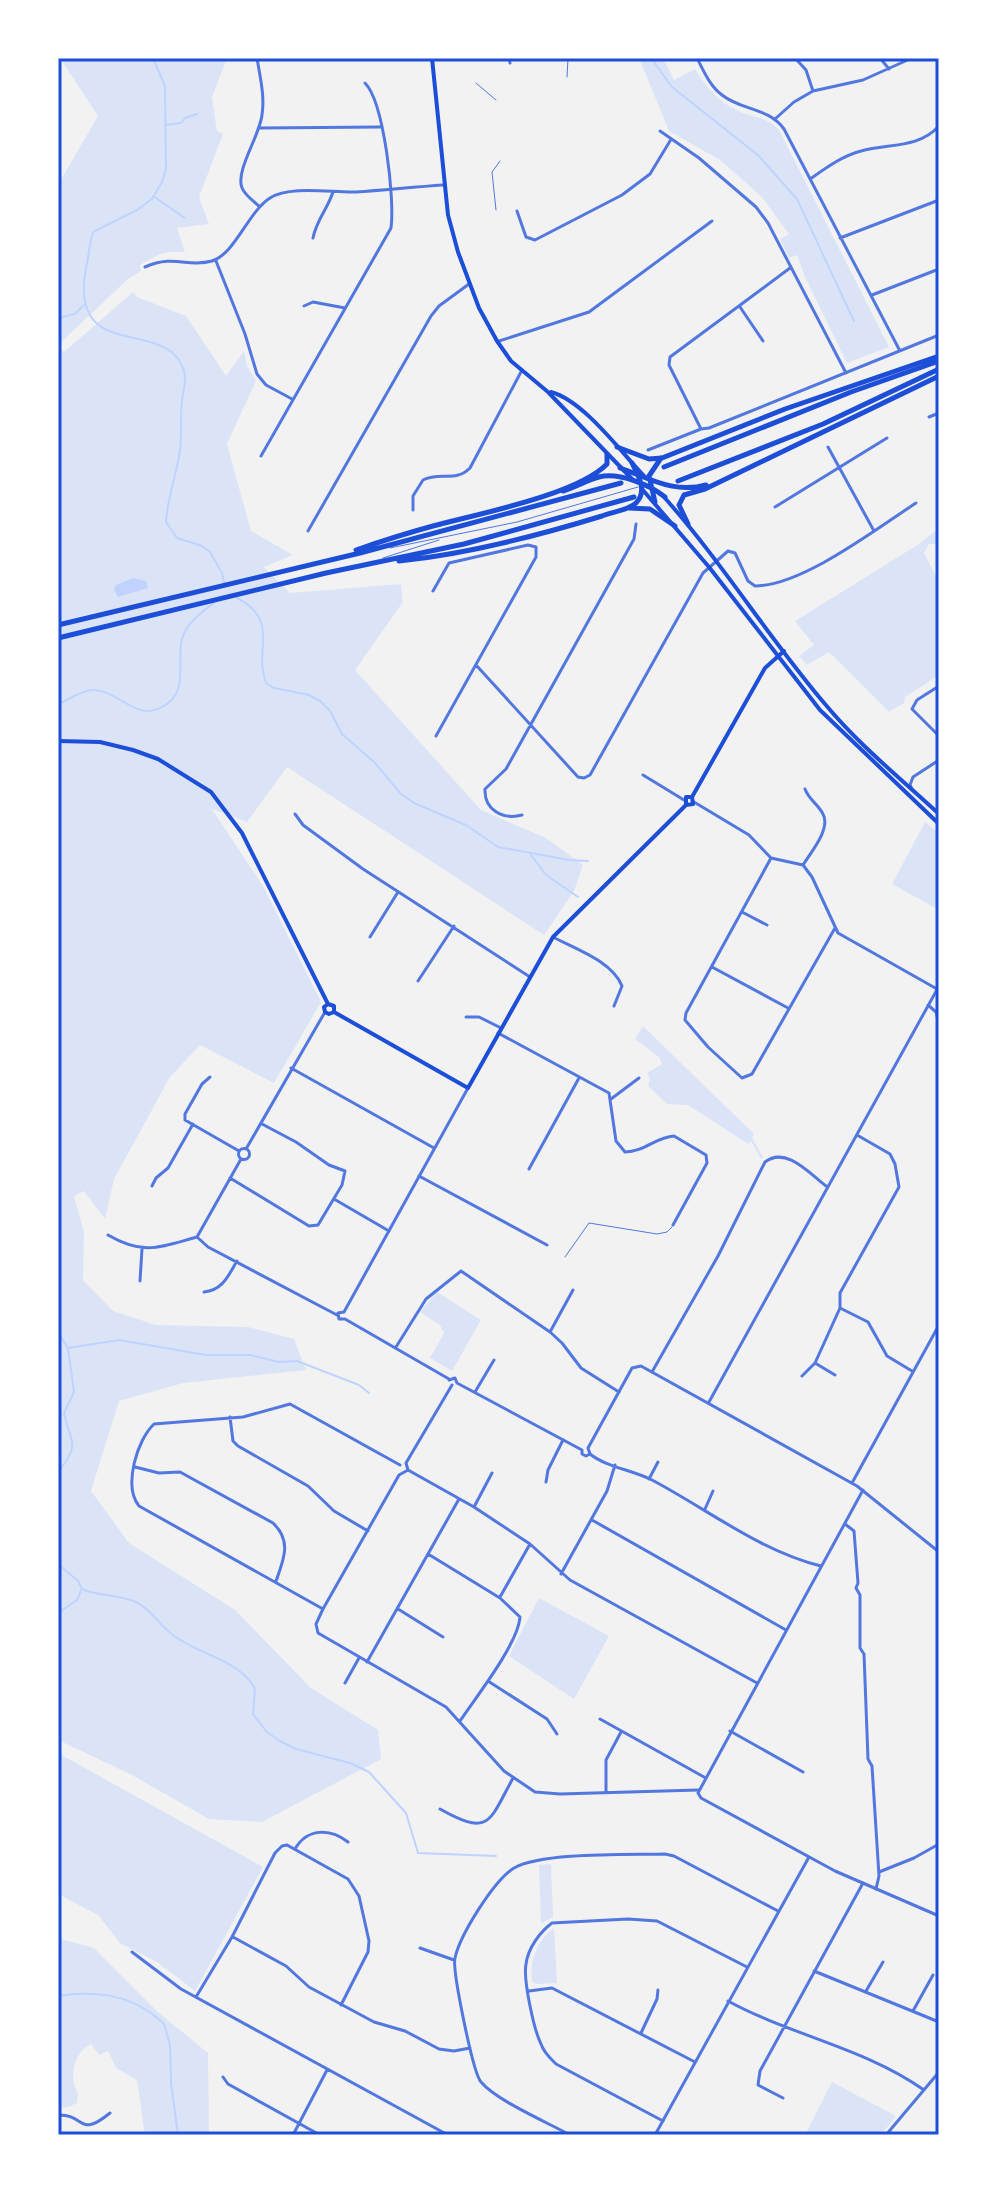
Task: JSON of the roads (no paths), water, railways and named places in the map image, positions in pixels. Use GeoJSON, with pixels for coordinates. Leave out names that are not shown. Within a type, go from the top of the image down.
{"type":"FeatureCollection","features":[{"type":"Feature","properties":{"kind":"highway"},"geometry":{"type":"LineString","coordinates":[[617,447],[649,459],[662,458],[845,387],[939,359]]}},
{"type":"Feature","properties":{"kind":"highway"},"geometry":{"type":"LineString","coordinates":[[664,467],[939,359]]}},
{"type":"Feature","properties":{"kind":"highway"},"geometry":{"type":"LineString","coordinates":[[678,481],[823,424],[939,369]]}},
{"type":"Feature","properties":{"kind":"highway"},"geometry":{"type":"LineString","coordinates":[[688,524],[680,508],[682,497],[939,376]]}},
{"type":"Feature","properties":{"kind":"highway"},"geometry":{"type":"LineString","coordinates":[[551,493],[599,471],[607,464],[607,454]]}},
{"type":"Feature","properties":{"kind":"highway"},"geometry":{"type":"LineString","coordinates":[[655,502],[650,484],[651,471],[662,458]]}},
{"type":"Feature","properties":{"kind":"highway"},"geometry":{"type":"LineString","coordinates":[[378,563],[465,550],[634,505],[639,499],[640,484],[632,463]]}},
{"type":"Feature","properties":{"kind":"highway"},"geometry":{"type":"LineString","coordinates":[[620,468],[640,484]]}},
{"type":"Feature","properties":{"kind":"highway"},"geometry":{"type":"LineString","coordinates":[[337,558],[413,531],[605,476],[686,489],[722,480]]}},
{"type":"Feature","properties":{"kind":"highway"},"geometry":{"type":"LineString","coordinates":[[58,625],[360,553],[621,483]]}},
{"type":"Feature","properties":{"kind":"highway"},"geometry":{"type":"LineString","coordinates":[[650,484],[665,497]]}},
{"type":"Feature","properties":{"kind":"highway"},"geometry":{"type":"LineString","coordinates":[[58,638],[537,525],[634,497]]}},
{"type":"Feature","properties":{"kind":"highway"},"geometry":{"type":"LineString","coordinates":[[611,513],[643,508],[657,513],[675,526]]}},
{"type":"Feature","properties":{"kind":"main road"},"geometry":{"type":"LineString","coordinates":[[432,58],[439,109],[443,185],[451,229],[469,284],[497,341],[620,468]]}},
{"type":"Feature","properties":{"kind":"main road"},"geometry":{"type":"LineString","coordinates":[[548,392],[561,395],[576,406],[650,484]]}},
{"type":"Feature","properties":{"kind":"main road"},"geometry":{"type":"LineString","coordinates":[[640,484],[833,724],[939,824]]}},
{"type":"Feature","properties":{"kind":"main road"},"geometry":{"type":"LineString","coordinates":[[665,497],[840,721],[939,814]]}},
{"type":"Feature","properties":{"kind":"main road"},"geometry":{"type":"LineString","coordinates":[[685,803],[691,805],[765,668],[784,651]]}},
{"type":"Feature","properties":{"kind":"main road"},"geometry":{"type":"LineString","coordinates":[[59,741],[100,742],[133,750],[158,759],[211,792],[242,833],[328,1004],[334,1006],[334,1012]]}},
{"type":"Feature","properties":{"kind":"main road"},"geometry":{"type":"LineString","coordinates":[[328,1004],[324,1007],[325,1012],[334,1012],[468,1088],[553,937],[685,803],[687,796],[693,800]]}},
{"type":"Feature","properties":{"kind":"street"},"geometry":{"type":"LineString","coordinates":[[257,58],[263,97],[260,128],[240,180],[243,191],[259,206]]}},
{"type":"Feature","properties":{"kind":"street"},"geometry":{"type":"LineString","coordinates":[[697,58],[707,79],[724,97],[775,119],[787,135],[900,351]]}},
{"type":"Feature","properties":{"kind":"street"},"geometry":{"type":"LineString","coordinates":[[795,58],[806,70],[813,91]]}},
{"type":"Feature","properties":{"kind":"street"},"geometry":{"type":"LineString","coordinates":[[880,58],[889,69]]}},
{"type":"Feature","properties":{"kind":"street"},"geometry":{"type":"LineString","coordinates":[[775,119],[794,102],[813,91],[863,80],[912,58]]}},
{"type":"Feature","properties":{"kind":"street"},"geometry":{"type":"LineString","coordinates":[[261,456],[391,228],[386,146],[373,92],[365,83]]}},
{"type":"Feature","properties":{"kind":"street"},"geometry":{"type":"LineString","coordinates":[[810,179],[842,158],[860,151],[921,140],[939,126]]}},
{"type":"Feature","properties":{"kind":"street"},"geometry":{"type":"LineString","coordinates":[[260,128],[381,127]]}},
{"type":"Feature","properties":{"kind":"street"},"geometry":{"type":"LineString","coordinates":[[660,131],[699,158],[756,207],[768,223],[846,373]]}},
{"type":"Feature","properties":{"kind":"street"},"geometry":{"type":"LineString","coordinates":[[517,211],[526,237],[535,240],[622,195],[650,174],[671,140]]}},
{"type":"Feature","properties":{"kind":"street"},"geometry":{"type":"LineString","coordinates":[[145,267],[166,260],[216,260],[231,246],[259,206],[273,196],[443,185]]}},
{"type":"Feature","properties":{"kind":"street"},"geometry":{"type":"LineString","coordinates":[[313,238],[315,227],[333,192]]}},
{"type":"Feature","properties":{"kind":"street"},"geometry":{"type":"LineString","coordinates":[[840,238],[939,200]]}},
{"type":"Feature","properties":{"kind":"street"},"geometry":{"type":"LineString","coordinates":[[497,341],[589,312],[712,221]]}},
{"type":"Feature","properties":{"kind":"street"},"geometry":{"type":"LineString","coordinates":[[216,260],[257,374],[266,385],[292,399]]}},
{"type":"Feature","properties":{"kind":"street"},"geometry":{"type":"LineString","coordinates":[[701,429],[669,365],[670,357],[790,268]]}},
{"type":"Feature","properties":{"kind":"street"},"geometry":{"type":"LineString","coordinates":[[871,295],[939,269]]}},
{"type":"Feature","properties":{"kind":"street"},"geometry":{"type":"LineString","coordinates":[[308,531],[431,316],[439,306],[469,284]]}},
{"type":"Feature","properties":{"kind":"street"},"geometry":{"type":"LineString","coordinates":[[304,306],[313,302],[345,308]]}},
{"type":"Feature","properties":{"kind":"street"},"geometry":{"type":"LineString","coordinates":[[740,307],[763,341]]}},
{"type":"Feature","properties":{"kind":"street"},"geometry":{"type":"LineString","coordinates":[[648,450],[939,335]]}},
{"type":"Feature","properties":{"kind":"street"},"geometry":{"type":"LineString","coordinates":[[413,510],[415,491],[425,478],[458,477],[470,468],[522,370]]}},
{"type":"Feature","properties":{"kind":"street"},"geometry":{"type":"LineString","coordinates":[[929,417],[939,413]]}},
{"type":"Feature","properties":{"kind":"street"},"geometry":{"type":"LineString","coordinates":[[775,507],[887,438]]}},
{"type":"Feature","properties":{"kind":"street"},"geometry":{"type":"LineString","coordinates":[[828,447],[874,531]]}},
{"type":"Feature","properties":{"kind":"street"},"geometry":{"type":"LineString","coordinates":[[476,665],[578,777],[584,778],[590,775],[703,573],[716,560],[728,551],[735,553],[748,581],[755,586],[800,575],[916,503]]}},
{"type":"Feature","properties":{"kind":"street"},"geometry":{"type":"LineString","coordinates":[[522,815],[507,817],[499,814],[487,802],[484,793],[486,786],[506,769],[634,539],[636,524]]}},
{"type":"Feature","properties":{"kind":"street"},"geometry":{"type":"LineString","coordinates":[[433,591],[449,563],[528,545],[536,547],[536,557],[436,736]]}},
{"type":"Feature","properties":{"kind":"street"},"geometry":{"type":"LineString","coordinates":[[939,686],[917,700],[912,709],[939,736]]}},
{"type":"Feature","properties":{"kind":"street"},"geometry":{"type":"LineString","coordinates":[[912,789],[913,777],[939,760]]}},
{"type":"Feature","properties":{"kind":"street"},"geometry":{"type":"LineString","coordinates":[[643,775],[685,803]]}},
{"type":"Feature","properties":{"kind":"street"},"geometry":{"type":"LineString","coordinates":[[803,865],[826,825],[825,816],[808,798],[805,789]]}},
{"type":"Feature","properties":{"kind":"street"},"geometry":{"type":"LineString","coordinates":[[693,800],[749,835],[771,858],[803,865],[812,877],[835,928],[844,937],[938,987],[708,1403]]}},
{"type":"Feature","properties":{"kind":"street"},"geometry":{"type":"LineString","coordinates":[[295,814],[303,825],[398,892],[530,977]]}},
{"type":"Feature","properties":{"kind":"street"},"geometry":{"type":"LineString","coordinates":[[771,858],[685,1020],[708,1047],[746,1081],[835,928]]}},
{"type":"Feature","properties":{"kind":"street"},"geometry":{"type":"LineString","coordinates":[[370,937],[398,892]]}},
{"type":"Feature","properties":{"kind":"street"},"geometry":{"type":"LineString","coordinates":[[742,912],[767,925]]}},
{"type":"Feature","properties":{"kind":"street"},"geometry":{"type":"LineString","coordinates":[[418,981],[454,926]]}},
{"type":"Feature","properties":{"kind":"street"},"geometry":{"type":"LineString","coordinates":[[553,937],[606,967],[619,978],[622,986],[614,1006]]}},
{"type":"Feature","properties":{"kind":"street"},"geometry":{"type":"LineString","coordinates":[[712,967],[788,1008]]}},
{"type":"Feature","properties":{"kind":"street"},"geometry":{"type":"LineString","coordinates":[[928,1005],[936,1012],[939,1024]]}},
{"type":"Feature","properties":{"kind":"street"},"geometry":{"type":"LineString","coordinates":[[239,1151],[246,1149],[262,1124],[325,1012]]}},
{"type":"Feature","properties":{"kind":"street"},"geometry":{"type":"LineString","coordinates":[[466,1017],[479,1017],[579,1078],[603,1089],[611,1099],[614,1136],[625,1152],[638,1151],[662,1138],[674,1136],[708,1157],[673,1225]]}},
{"type":"Feature","properties":{"kind":"street"},"geometry":{"type":"LineString","coordinates":[[291,1068],[434,1148]]}},
{"type":"Feature","properties":{"kind":"street"},"geometry":{"type":"LineString","coordinates":[[210,1077],[202,1084],[185,1114],[185,1120],[239,1151],[241,1159]]}},
{"type":"Feature","properties":{"kind":"street"},"geometry":{"type":"LineString","coordinates":[[529,1169],[579,1078]]}},
{"type":"Feature","properties":{"kind":"street"},"geometry":{"type":"LineString","coordinates":[[611,1099],[639,1078]]}},
{"type":"Feature","properties":{"kind":"street"},"geometry":{"type":"LineString","coordinates":[[345,1319],[344,1312],[468,1088]]}},
{"type":"Feature","properties":{"kind":"street"},"geometry":{"type":"LineString","coordinates":[[152,1186],[168,1168],[193,1124]]}},
{"type":"Feature","properties":{"kind":"street"},"geometry":{"type":"LineString","coordinates":[[230,1178],[309,1226],[318,1225],[334,1199],[345,1171],[329,1165],[262,1124]]}},
{"type":"Feature","properties":{"kind":"street"},"geometry":{"type":"LineString","coordinates":[[802,1376],[815,1363],[840,1308],[840,1293],[899,1187],[890,1154],[857,1135]]}},
{"type":"Feature","properties":{"kind":"street"},"geometry":{"type":"LineString","coordinates":[[108,1235],[142,1249],[197,1237],[241,1159],[249,1156],[246,1149]]}},
{"type":"Feature","properties":{"kind":"street"},"geometry":{"type":"LineString","coordinates":[[652,1372],[718,1256],[765,1162],[773,1156],[785,1156],[827,1187]]}},
{"type":"Feature","properties":{"kind":"street"},"geometry":{"type":"LineString","coordinates":[[419,1176],[547,1245]]}},
{"type":"Feature","properties":{"kind":"street"},"geometry":{"type":"LineString","coordinates":[[334,1199],[389,1231]]}},
{"type":"Feature","properties":{"kind":"street"},"geometry":{"type":"LineString","coordinates":[[197,1237],[208,1247],[337,1315],[340,1320],[345,1319],[396,1347],[449,1380],[452,1385]]}},
{"type":"Feature","properties":{"kind":"street"},"geometry":{"type":"LineString","coordinates":[[140,1281],[142,1249]]}},
{"type":"Feature","properties":{"kind":"street"},"geometry":{"type":"LineString","coordinates":[[204,1292],[213,1291],[224,1283],[237,1261]]}},
{"type":"Feature","properties":{"kind":"street"},"geometry":{"type":"LineString","coordinates":[[396,1347],[426,1299],[461,1271],[550,1332],[581,1368],[619,1392]]}},
{"type":"Feature","properties":{"kind":"street"},"geometry":{"type":"LineString","coordinates":[[550,1332],[573,1290]]}},
{"type":"Feature","properties":{"kind":"street"},"geometry":{"type":"LineString","coordinates":[[840,1308],[868,1322],[882,1351],[912,1371]]}},
{"type":"Feature","properties":{"kind":"street"},"geometry":{"type":"LineString","coordinates":[[337,1315],[344,1312]]}},
{"type":"Feature","properties":{"kind":"street"},"geometry":{"type":"LineString","coordinates":[[852,1483],[939,1325]]}},
{"type":"Feature","properties":{"kind":"street"},"geometry":{"type":"LineString","coordinates":[[475,1392],[494,1360]]}},
{"type":"Feature","properties":{"kind":"street"},"geometry":{"type":"LineString","coordinates":[[815,1363],[835,1375]]}},
{"type":"Feature","properties":{"kind":"street"},"geometry":{"type":"LineString","coordinates":[[582,1450],[588,1448],[634,1366],[639,1365],[852,1483],[939,1552]]}},
{"type":"Feature","properties":{"kind":"street"},"geometry":{"type":"LineString","coordinates":[[449,1380],[454,1377],[457,1383],[582,1450],[585,1456],[590,1454],[649,1479],[790,1558],[821,1566]]}},
{"type":"Feature","properties":{"kind":"street"},"geometry":{"type":"LineString","coordinates":[[400,1465],[406,1463],[452,1385],[457,1383]]}},
{"type":"Feature","properties":{"kind":"street"},"geometry":{"type":"LineString","coordinates":[[323,1609],[139,1506],[131,1492],[130,1482],[145,1433],[154,1424],[251,1415],[284,1405],[296,1406],[400,1465],[402,1472]]}},
{"type":"Feature","properties":{"kind":"street"},"geometry":{"type":"LineString","coordinates":[[230,1417],[233,1441],[238,1446],[308,1486],[334,1511],[368,1531]]}},
{"type":"Feature","properties":{"kind":"street"},"geometry":{"type":"LineString","coordinates":[[546,1482],[548,1470],[563,1440]]}},
{"type":"Feature","properties":{"kind":"street"},"geometry":{"type":"LineString","coordinates":[[588,1448],[590,1454]]}},
{"type":"Feature","properties":{"kind":"street"},"geometry":{"type":"LineString","coordinates":[[649,1479],[658,1462]]}},
{"type":"Feature","properties":{"kind":"street"},"geometry":{"type":"LineString","coordinates":[[406,1463],[408,1470],[474,1507],[530,1544],[561,1574],[757,1683]]}},
{"type":"Feature","properties":{"kind":"street"},"geometry":{"type":"LineString","coordinates":[[561,1574],[607,1491],[615,1465]]}},
{"type":"Feature","properties":{"kind":"street"},"geometry":{"type":"LineString","coordinates":[[134,1467],[159,1473],[180,1472],[273,1523],[281,1530],[287,1544],[276,1581]]}},
{"type":"Feature","properties":{"kind":"street"},"geometry":{"type":"LineString","coordinates":[[408,1470],[402,1472],[323,1609],[316,1624],[318,1633],[440,1703],[513,1778],[542,1793],[698,1790]]}},
{"type":"Feature","properties":{"kind":"street"},"geometry":{"type":"LineString","coordinates":[[474,1507],[492,1473]]}},
{"type":"Feature","properties":{"kind":"street"},"geometry":{"type":"LineString","coordinates":[[863,1490],[698,1790],[701,1798],[809,1857],[939,1916]]}},
{"type":"Feature","properties":{"kind":"street"},"geometry":{"type":"LineString","coordinates":[[705,1509],[713,1491]]}},
{"type":"Feature","properties":{"kind":"street"},"geometry":{"type":"LineString","coordinates":[[367,1662],[459,1499]]}},
{"type":"Feature","properties":{"kind":"street"},"geometry":{"type":"LineString","coordinates":[[592,1520],[786,1630]]}},
{"type":"Feature","properties":{"kind":"street"},"geometry":{"type":"LineString","coordinates":[[845,1524],[854,1531],[856,1588],[860,1595],[860,1648],[864,1654],[868,1759],[872,1766],[879,1872],[876,1889]]}},
{"type":"Feature","properties":{"kind":"street"},"geometry":{"type":"LineString","coordinates":[[500,1598],[530,1544]]}},
{"type":"Feature","properties":{"kind":"street"},"geometry":{"type":"LineString","coordinates":[[428,1554],[500,1598],[519,1614],[520,1623],[488,1681],[460,1721]]}},
{"type":"Feature","properties":{"kind":"street"},"geometry":{"type":"LineString","coordinates":[[398,1609],[443,1637]]}},
{"type":"Feature","properties":{"kind":"street"},"geometry":{"type":"LineString","coordinates":[[345,1683],[359,1658]]}},
{"type":"Feature","properties":{"kind":"street"},"geometry":{"type":"LineString","coordinates":[[488,1681],[547,1719],[557,1734]]}},
{"type":"Feature","properties":{"kind":"street"},"geometry":{"type":"LineString","coordinates":[[600,1719],[704,1777]]}},
{"type":"Feature","properties":{"kind":"street"},"geometry":{"type":"LineString","coordinates":[[730,1731],[803,1772]]}},
{"type":"Feature","properties":{"kind":"street"},"geometry":{"type":"LineString","coordinates":[[606,1792],[606,1760],[621,1732]]}},
{"type":"Feature","properties":{"kind":"street"},"geometry":{"type":"LineString","coordinates":[[440,1809],[469,1824],[483,1823],[491,1818],[513,1778]]}},
{"type":"Feature","properties":{"kind":"street"},"geometry":{"type":"LineString","coordinates":[[295,1849],[304,1838],[320,1832],[331,1832],[348,1842]]}},
{"type":"Feature","properties":{"kind":"street"},"geometry":{"type":"LineString","coordinates":[[879,1872],[939,1844]]}},
{"type":"Feature","properties":{"kind":"street"},"geometry":{"type":"LineString","coordinates":[[196,1997],[232,1937],[278,1849],[287,1845],[348,1879],[359,1896],[369,1941],[368,1952],[341,2005]]}},
{"type":"Feature","properties":{"kind":"street"},"geometry":{"type":"LineString","coordinates":[[570,2135],[490,2090],[476,2074],[454,1960],[483,1900],[493,1887],[515,1868],[538,1859],[665,1854],[778,1911]]}},
{"type":"Feature","properties":{"kind":"street"},"geometry":{"type":"LineString","coordinates":[[655,2135],[809,1857]]}},
{"type":"Feature","properties":{"kind":"street"},"geometry":{"type":"LineString","coordinates":[[783,2098],[774,2091],[760,2087],[757,2082],[760,2071],[863,1883]]}},
{"type":"Feature","properties":{"kind":"street"},"geometry":{"type":"LineString","coordinates":[[663,2121],[556,2064],[546,2054],[539,2041],[529,1991],[525,1966],[528,1956],[543,1930],[552,1923],[628,1919],[657,1921],[674,1927],[747,1967]]}},
{"type":"Feature","properties":{"kind":"street"},"geometry":{"type":"LineString","coordinates":[[232,1937],[286,1966],[309,1987],[374,2022],[405,2031],[439,2049],[454,2051],[470,2048]]}},
{"type":"Feature","properties":{"kind":"street"},"geometry":{"type":"LineString","coordinates":[[420,1948],[454,1960]]}},
{"type":"Feature","properties":{"kind":"street"},"geometry":{"type":"LineString","coordinates":[[132,1952],[196,1997],[448,2135]]}},
{"type":"Feature","properties":{"kind":"street"},"geometry":{"type":"LineString","coordinates":[[866,1991],[883,1962]]}},
{"type":"Feature","properties":{"kind":"street"},"geometry":{"type":"LineString","coordinates":[[814,1971],[939,2022]]}},
{"type":"Feature","properties":{"kind":"street"},"geometry":{"type":"LineString","coordinates":[[913,2011],[933,1975]]}},
{"type":"Feature","properties":{"kind":"street"},"geometry":{"type":"LineString","coordinates":[[529,1991],[552,1988],[695,2062]]}},
{"type":"Feature","properties":{"kind":"street"},"geometry":{"type":"LineString","coordinates":[[641,2033],[658,1990]]}},
{"type":"Feature","properties":{"kind":"street"},"geometry":{"type":"LineString","coordinates":[[728,2001],[895,2072],[924,2090]]}},
{"type":"Feature","properties":{"kind":"street"},"geometry":{"type":"LineString","coordinates":[[293,2135],[327,2070]]}},
{"type":"Feature","properties":{"kind":"street"},"geometry":{"type":"LineString","coordinates":[[886,2135],[939,2072]]}},
{"type":"Feature","properties":{"kind":"street"},"geometry":{"type":"LineString","coordinates":[[223,2077],[228,2084],[320,2135]]}},
{"type":"Feature","properties":{"kind":"street"},"geometry":{"type":"LineString","coordinates":[[58,2115],[69,2115],[86,2126],[93,2125],[110,2113]]}},
{"type":"Feature","properties":{"kind":"lane"},"geometry":{"type":"LineString","coordinates":[[567,77],[568,58]]}},
{"type":"Feature","properties":{"kind":"lane"},"geometry":{"type":"LineString","coordinates":[[476,83],[496,100]]}},
{"type":"Feature","properties":{"kind":"lane"},"geometry":{"type":"LineString","coordinates":[[496,210],[492,172],[500,161]]}},
{"type":"Feature","properties":{"kind":"lane"},"geometry":{"type":"LineString","coordinates":[[360,553],[517,522],[640,484]]}},
{"type":"Feature","properties":{"kind":"lane"},"geometry":{"type":"LineString","coordinates":[[362,566],[445,538]]}},
{"type":"Feature","properties":{"kind":"lane"},"geometry":{"type":"LineString","coordinates":[[565,1257],[589,1223],[657,1234],[667,1232],[673,1225]]}},
{"type":"Feature","properties":{"kind":"water"},"geometry":{"type":"Polygon","coordinates":[[[133,578],[146,581],[148,588],[118,597],[114,590],[116,585],[133,578]]]}},
{"type":"Feature","properties":{"kind":"waterway"},"geometry":{"type":"LineString","coordinates":[[153,58],[165,86],[166,169],[152,199],[93,232],[84,298],[91,318],[105,329],[159,345],[174,355],[184,371],[180,450],[166,522],[177,538],[210,552],[224,582]]}},
{"type":"Feature","properties":{"kind":"waterway"},"geometry":{"type":"LineString","coordinates":[[651,58],[672,87],[759,156],[797,199],[854,321]]}},
{"type":"Feature","properties":{"kind":"waterway"},"geometry":{"type":"LineString","coordinates":[[165,125],[181,123],[197,114]]}},
{"type":"Feature","properties":{"kind":"waterway"},"geometry":{"type":"LineString","coordinates":[[153,196],[185,218]]}},
{"type":"Feature","properties":{"kind":"waterway"},"geometry":{"type":"LineString","coordinates":[[58,318],[75,314],[84,305]]}},
{"type":"Feature","properties":{"kind":"waterway"},"geometry":{"type":"LineString","coordinates":[[237,598],[250,607],[262,626],[266,683],[320,701],[330,711],[342,734],[375,763],[400,793],[414,803],[466,825],[498,847],[588,861]]}},
{"type":"Feature","properties":{"kind":"waterway"},"geometry":{"type":"LineString","coordinates":[[58,705],[92,690],[110,694],[143,711],[162,707],[171,701],[179,685],[182,639],[187,627],[215,602]]}},
{"type":"Feature","properties":{"kind":"waterway"},"geometry":{"type":"LineString","coordinates":[[531,855],[546,875],[578,897]]}},
{"type":"Feature","properties":{"kind":"waterway"},"geometry":{"type":"LineString","coordinates":[[58,1332],[68,1348],[74,1392],[64,1413],[72,1449],[58,1472]]}},
{"type":"Feature","properties":{"kind":"waterway"},"geometry":{"type":"LineString","coordinates":[[68,1348],[119,1340],[206,1355],[250,1355],[279,1362],[297,1361],[359,1385],[369,1393]]}},
{"type":"Feature","properties":{"kind":"waterway"},"geometry":{"type":"LineString","coordinates":[[58,1564],[78,1581],[82,1589],[77,1600],[58,1613]]}},
{"type":"Feature","properties":{"kind":"waterway"},"geometry":{"type":"LineString","coordinates":[[82,1589],[136,1602],[182,1641],[240,1671],[255,1689],[253,1714],[278,1740],[296,1749],[350,1763],[369,1772],[406,1813],[418,1853],[496,1856]]}},
{"type":"Feature","properties":{"kind":"waterway"},"geometry":{"type":"LineString","coordinates":[[58,1996],[87,1994],[115,1997],[140,2007],[164,2024],[170,2045],[178,2135]]}}]}
